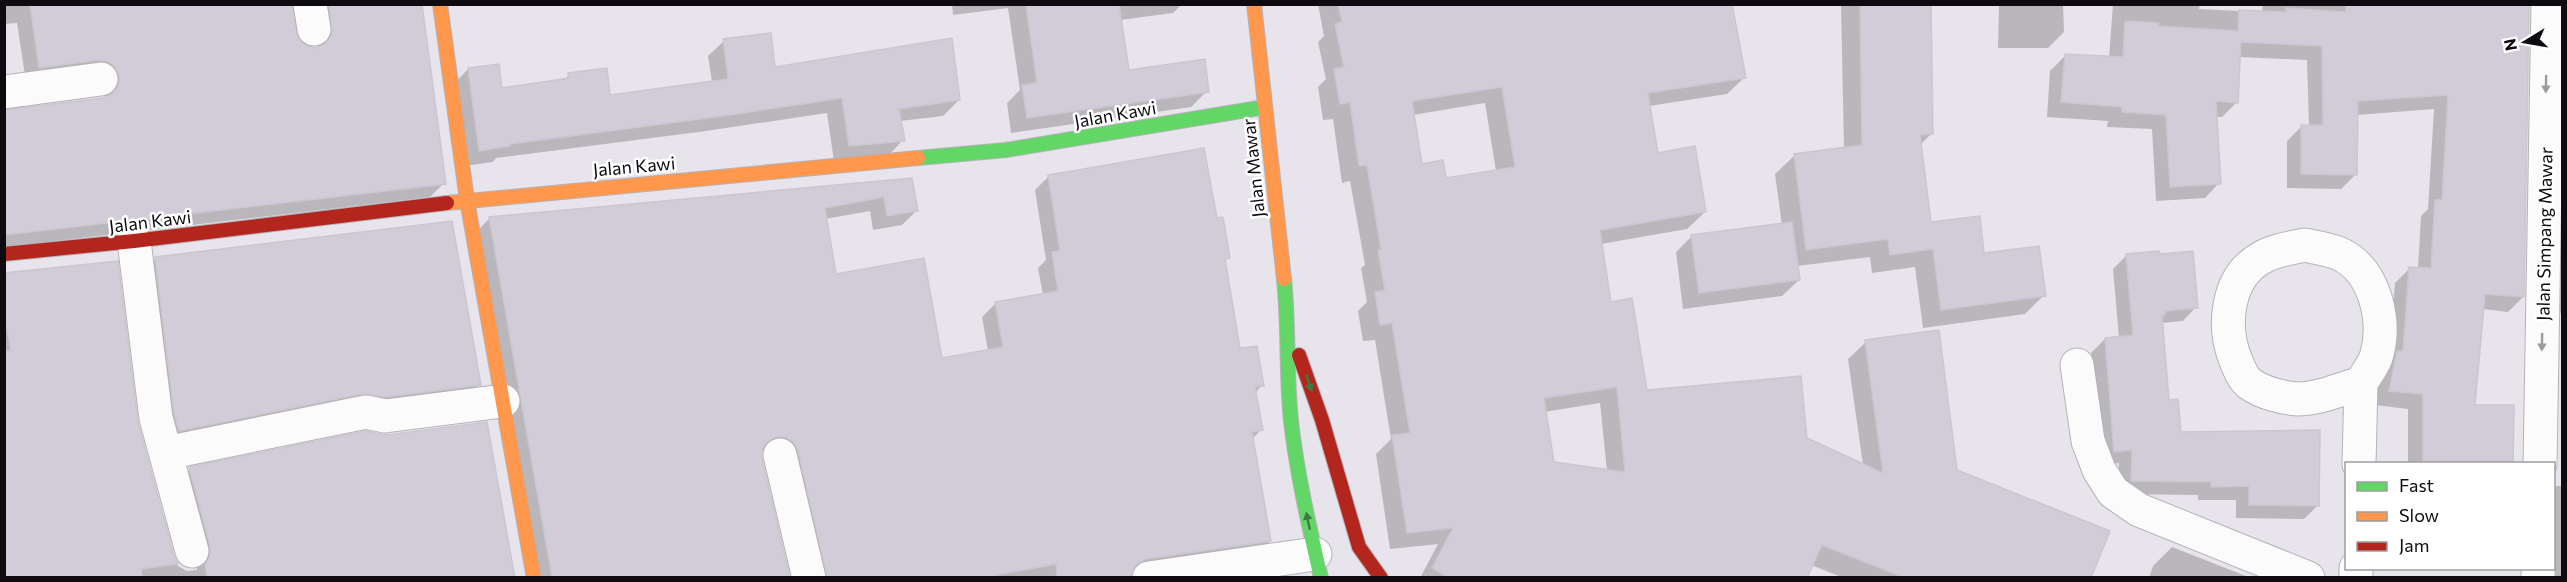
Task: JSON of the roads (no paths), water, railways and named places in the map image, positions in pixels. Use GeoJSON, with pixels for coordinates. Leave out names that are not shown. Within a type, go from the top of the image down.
{"type":"FeatureCollection","features":[{"type":"Feature","properties":{"kind":"street"},"geometry":{"type":"LineString","coordinates":[[440,4],[467,200],[534,578]]}},
{"type":"Feature","properties":{"kind":"street","name":"Jalan Mawar"},"geometry":{"type":"LineString","coordinates":[[1254,4],[1289,327],[1291,419],[1318,566]]}},
{"type":"Feature","properties":{"kind":"street","name":"Jalan Simpang Mawar"},"geometry":{"type":"LineString","coordinates":[[2540,462],[2548,4]]}},
{"type":"Feature","properties":{"kind":"street"},"geometry":{"type":"LineString","coordinates":[[4,92],[101,79]]}},
{"type":"Feature","properties":{"kind":"street","name":"Jalan Kawi"},"geometry":{"type":"LineString","coordinates":[[4,254],[134,241],[467,200],[1006,150],[1265,107]]}},
{"type":"Feature","properties":{"kind":"street"},"geometry":{"type":"LineString","coordinates":[[134,241],[156,418],[192,551]]}},
{"type":"Feature","properties":{"kind":"street"},"geometry":{"type":"LineString","coordinates":[[2359,462],[2361,383],[2377,355],[2379,313],[2374,290],[2361,269],[2341,254],[2305,245],[2283,249],[2259,258],[2239,279],[2227,323],[2231,350],[2240,371],[2249,384],[2273,395],[2299,399],[2361,383]]}},
{"type":"Feature","properties":{"kind":"street","name":"Jalan Mawar"},"geometry":{"type":"LineString","coordinates":[[1289,327],[1322,420],[1359,547],[1381,578]]}},
{"type":"Feature","properties":{"kind":"street"},"geometry":{"type":"LineString","coordinates":[[2077,365],[2088,441],[2099,470],[2113,492],[2139,510],[2308,578]]}},
{"type":"Feature","properties":{"kind":"street"},"geometry":{"type":"LineString","coordinates":[[166,453],[366,412],[385,416],[502,400]]}},
{"type":"Feature","properties":{"kind":"street"},"geometry":{"type":"LineString","coordinates":[[780,455],[809,578]]}},
{"type":"Feature","properties":{"kind":"street"},"geometry":{"type":"LineString","coordinates":[[1149,578],[1318,566]]}}]}
